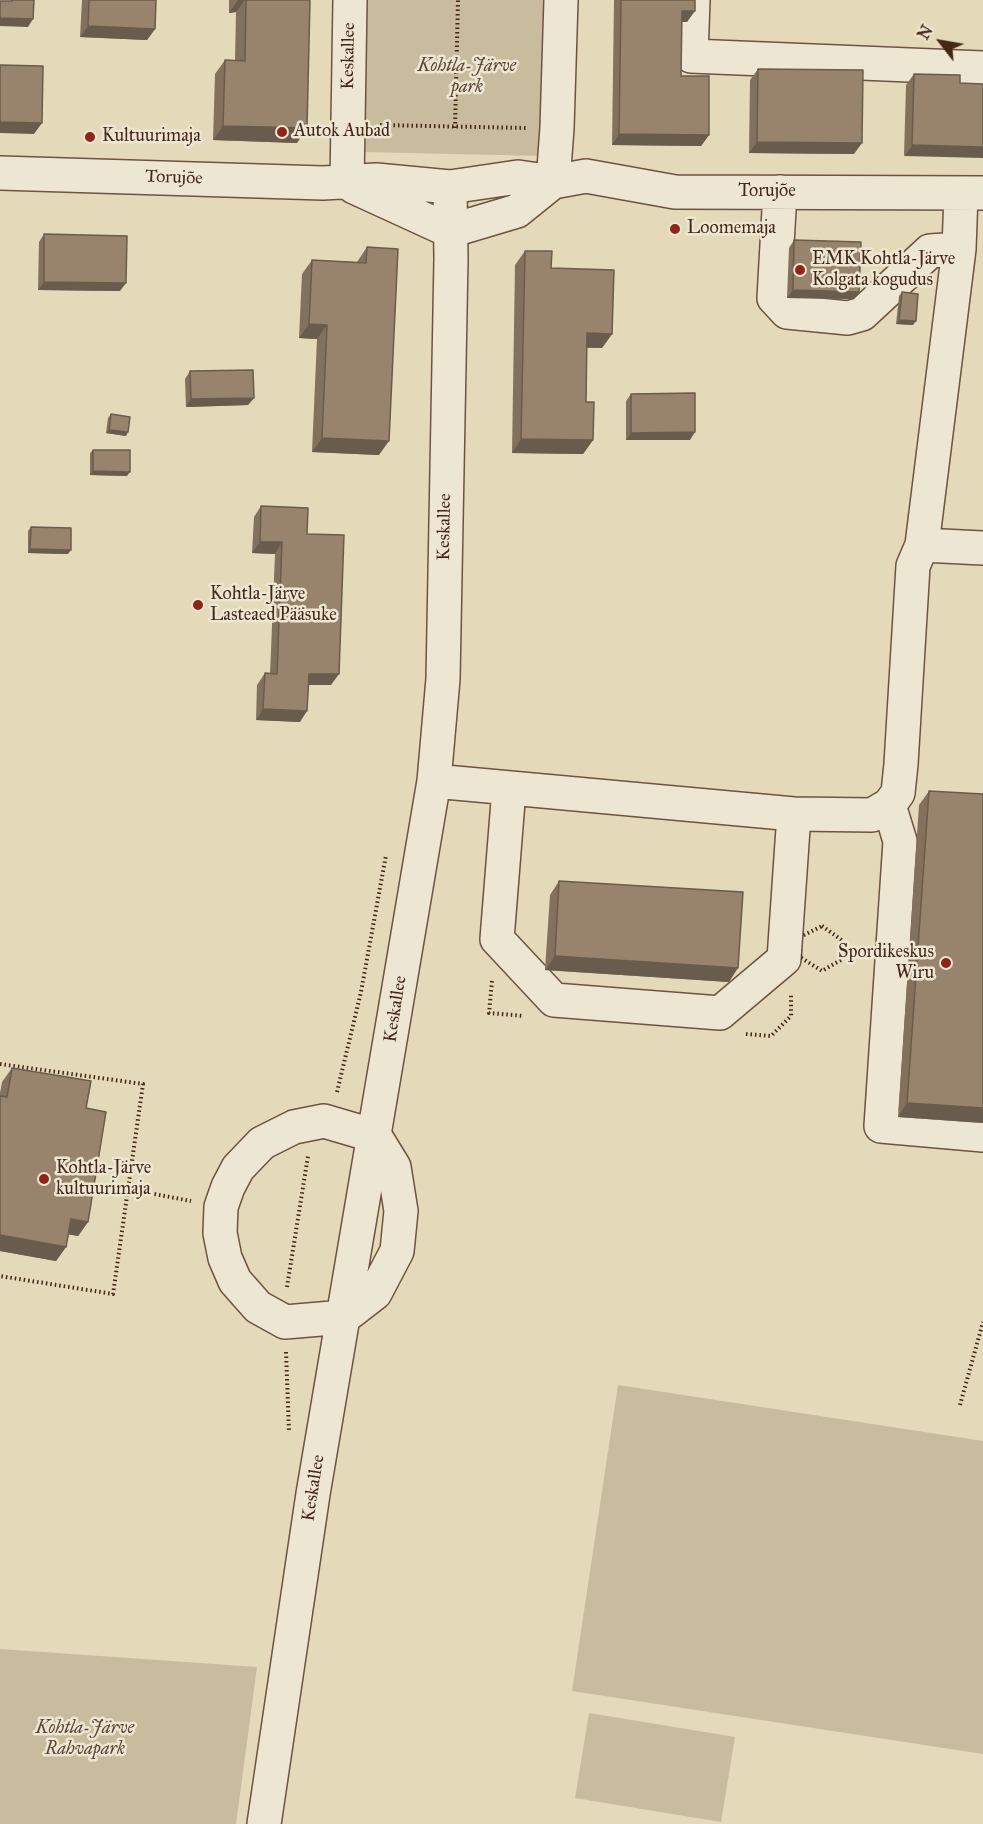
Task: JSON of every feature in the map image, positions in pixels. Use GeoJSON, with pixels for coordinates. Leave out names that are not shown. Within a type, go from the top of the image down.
{"type":"FeatureCollection","features":[{"type":"Feature","properties":{"kind":"street","name":"Keskallee"},"geometry":{"type":"LineString","coordinates":[[347,183],[350,0]]}},
{"type":"Feature","properties":{"kind":"street"},"geometry":{"type":"LineString","coordinates":[[553,182],[561,0]]}},
{"type":"Feature","properties":{"kind":"street"},"geometry":{"type":"LineString","coordinates":[[693,0],[691,56],[983,68]]}},
{"type":"Feature","properties":{"kind":"street","name":"Torujõe"},"geometry":{"type":"LineString","coordinates":[[0,173],[347,183],[376,180],[450,187],[518,177],[553,182],[586,176],[675,192],[972,194]]}},
{"type":"Feature","properties":{"kind":"street","name":"Torujõe"},"geometry":{"type":"LineString","coordinates":[[347,183],[450,231],[517,211],[553,182]]}},
{"type":"Feature","properties":{"kind":"street","name":"Keskallee"},"geometry":{"type":"LineString","coordinates":[[264,1824],[313,1494],[434,781],[443,679],[450,187]]}},
{"type":"Feature","properties":{"kind":"street"},"geometry":{"type":"LineString","coordinates":[[780,192],[774,298],[787,312],[848,318],[862,314],[930,251],[959,249]]}},
{"type":"Feature","properties":{"kind":"street"},"geometry":{"type":"LineString","coordinates":[[434,781],[794,814],[872,815],[889,805],[898,793],[901,774],[913,566],[922,545],[959,249],[972,194]]}},
{"type":"Feature","properties":{"kind":"street"},"geometry":{"type":"LineString","coordinates":[[922,545],[983,548]]}},
{"type":"Feature","properties":{"kind":"street"},"geometry":{"type":"LineString","coordinates":[[509,789],[496,939],[554,1000],[720,1013],[784,959],[794,814]]}},
{"type":"Feature","properties":{"kind":"street"},"geometry":{"type":"LineString","coordinates":[[889,805],[900,841],[881,1126],[983,1135]]}},
{"type":"Feature","properties":{"kind":"street"},"geometry":{"type":"LineString","coordinates":[[344,1317],[285,1322],[258,1307],[235,1281],[223,1249],[220,1233],[221,1207],[238,1168],[262,1143],[294,1127],[324,1121],[375,1136]]}},
{"type":"Feature","properties":{"kind":"path"},"geometry":{"type":"LineString","coordinates":[[455,128],[458,0]]}},
{"type":"Feature","properties":{"kind":"path"},"geometry":{"type":"LineString","coordinates":[[376,124],[532,129]]}},
{"type":"Feature","properties":{"kind":"path"},"geometry":{"type":"LineString","coordinates":[[290,1438],[285,1322],[288,1287],[309,1152],[333,1104],[361,993],[388,845]]}},
{"type":"Feature","properties":{"kind":"path"},"geometry":{"type":"LineString","coordinates":[[822,926],[843,941],[841,960],[822,971],[800,957],[800,937],[822,926]]}},
{"type":"Feature","properties":{"kind":"path"},"geometry":{"type":"LineString","coordinates":[[0,1064],[143,1084],[113,1294],[0,1276]]}},
{"type":"Feature","properties":{"kind":"path"},"geometry":{"type":"LineString","coordinates":[[128,1189],[221,1207]]}},
{"type":"Feature","properties":{"kind":"path"},"geometry":{"type":"LineString","coordinates":[[960,1405],[983,1322]]}},
{"type":"Feature","properties":{"kind":"green space","name":"Kohtla-Järve park"},"geometry":{"type":"Polygon","coordinates":[[[367,0],[547,0],[543,156],[363,152],[367,0]]]}},
{"type":"Feature","properties":{"kind":"green space"},"geometry":{"type":"Polygon","coordinates":[[[618,1385],[983,1441],[983,1754],[572,1691],[618,1385]]]}},
{"type":"Feature","properties":{"kind":"green space","name":"Kohtla-Järve Rahvapark"},"geometry":{"type":"Polygon","coordinates":[[[0,1649],[257,1667],[236,1824],[0,1824],[0,1649]]]}},
{"type":"Feature","properties":{"kind":"green space"},"geometry":{"type":"Polygon","coordinates":[[[589,1713],[735,1737],[721,1822],[575,1798],[589,1713]]]}},
{"type":"Feature","properties":{"kind":"building"},"geometry":{"type":"Polygon","coordinates":[[[34,0],[33,19],[0,18],[0,1],[34,0]]]}},
{"type":"Feature","properties":{"kind":"building"},"geometry":{"type":"Polygon","coordinates":[[[89,0],[156,0],[155,29],[88,26],[89,0]]]}},
{"type":"Feature","properties":{"kind":"building"},"geometry":{"type":"Polygon","coordinates":[[[246,0],[310,0],[307,128],[223,126],[225,60],[245,61],[246,0]]]}},
{"type":"Feature","properties":{"kind":"building"},"geometry":{"type":"Polygon","coordinates":[[[621,0],[695,0],[695,11],[682,11],[681,76],[709,76],[709,135],[619,134],[621,0]]]}},
{"type":"Feature","properties":{"kind":"building"},"geometry":{"type":"Polygon","coordinates":[[[0,65],[43,66],[42,123],[0,122],[0,65]]]}},
{"type":"Feature","properties":{"kind":"building"},"geometry":{"type":"Polygon","coordinates":[[[758,69],[863,70],[862,143],[757,142],[758,69]]]}},
{"type":"Feature","properties":{"kind":"building"},"geometry":{"type":"Polygon","coordinates":[[[914,74],[960,75],[960,83],[983,84],[983,147],[912,145],[914,74]]]}},
{"type":"Feature","properties":{"kind":"building"},"geometry":{"type":"Polygon","coordinates":[[[44,234],[127,236],[126,283],[44,282],[44,234]]]}},
{"type":"Feature","properties":{"kind":"building"},"geometry":{"type":"Polygon","coordinates":[[[794,240],[861,242],[859,292],[793,290],[794,240]]]}},
{"type":"Feature","properties":{"kind":"building"},"geometry":{"type":"Polygon","coordinates":[[[367,247],[398,249],[389,441],[322,438],[327,325],[309,324],[312,260],[366,263],[367,247]]]}},
{"type":"Feature","properties":{"kind":"building"},"geometry":{"type":"Polygon","coordinates":[[[525,251],[552,251],[551,268],[614,270],[612,334],[587,333],[586,402],[594,402],[593,440],[521,439],[525,251]]]}},
{"type":"Feature","properties":{"kind":"building"},"geometry":{"type":"Polygon","coordinates":[[[902,292],[918,294],[916,321],[899,320],[902,292]]]}},
{"type":"Feature","properties":{"kind":"building"},"geometry":{"type":"Polygon","coordinates":[[[253,370],[254,398],[191,399],[190,371],[253,370]]]}},
{"type":"Feature","properties":{"kind":"building"},"geometry":{"type":"Polygon","coordinates":[[[695,393],[695,432],[631,433],[631,394],[695,393]]]}},
{"type":"Feature","properties":{"kind":"building"},"geometry":{"type":"Polygon","coordinates":[[[111,414],[130,417],[128,432],[109,430],[111,414]]]}},
{"type":"Feature","properties":{"kind":"building"},"geometry":{"type":"Polygon","coordinates":[[[93,450],[130,450],[130,472],[93,471],[93,450]]]}},
{"type":"Feature","properties":{"kind":"building"},"geometry":{"type":"Polygon","coordinates":[[[261,506],[308,508],[307,534],[344,535],[339,674],[309,674],[307,711],[263,709],[265,673],[277,674],[282,542],[260,542],[261,506]]]}},
{"type":"Feature","properties":{"kind":"building"},"geometry":{"type":"Polygon","coordinates":[[[31,527],[71,528],[71,550],[30,549],[31,527]]]}},
{"type":"Feature","properties":{"kind":"building","name":"Spordikeskus Wiru"},"geometry":{"type":"Polygon","coordinates":[[[929,791],[983,794],[983,1108],[907,1103],[929,791]]]}},
{"type":"Feature","properties":{"kind":"building"},"geometry":{"type":"Polygon","coordinates":[[[559,881],[743,892],[738,968],[555,956],[559,881]]]}},
{"type":"Feature","properties":{"kind":"building","name":"Kohtla-Järve kultuurimaja"},"geometry":{"type":"Polygon","coordinates":[[[12,1068],[91,1081],[86,1108],[106,1112],[88,1222],[71,1219],[66,1247],[0,1235],[0,1096],[7,1097],[12,1068]]]}},
{"type":"Feature","properties":{"kind":"place","name":"Autok Aubad"},"geometry":{"type":"Point","coordinates":[282,132]}},
{"type":"Feature","properties":{"kind":"place","name":"Kultuurimaja"},"geometry":{"type":"Point","coordinates":[90,137]}},
{"type":"Feature","properties":{"kind":"place","name":"Loomemaja"},"geometry":{"type":"Point","coordinates":[675,229]}},
{"type":"Feature","properties":{"kind":"place","name":"EMK Kohtla-Järve Kolgata kogudus"},"geometry":{"type":"Point","coordinates":[800,270]}},
{"type":"Feature","properties":{"kind":"place","name":"Kohtla-Järve Lasteaed Pääsuke"},"geometry":{"type":"Point","coordinates":[198,605]}},
{"type":"Feature","properties":{"kind":"place","name":"Spordikeskus Wiru"},"geometry":{"type":"Point","coordinates":[946,963]}},
{"type":"Feature","properties":{"kind":"place","name":"Kohtla-Järve kultuurimaja"},"geometry":{"type":"Point","coordinates":[44,1179]}}]}
